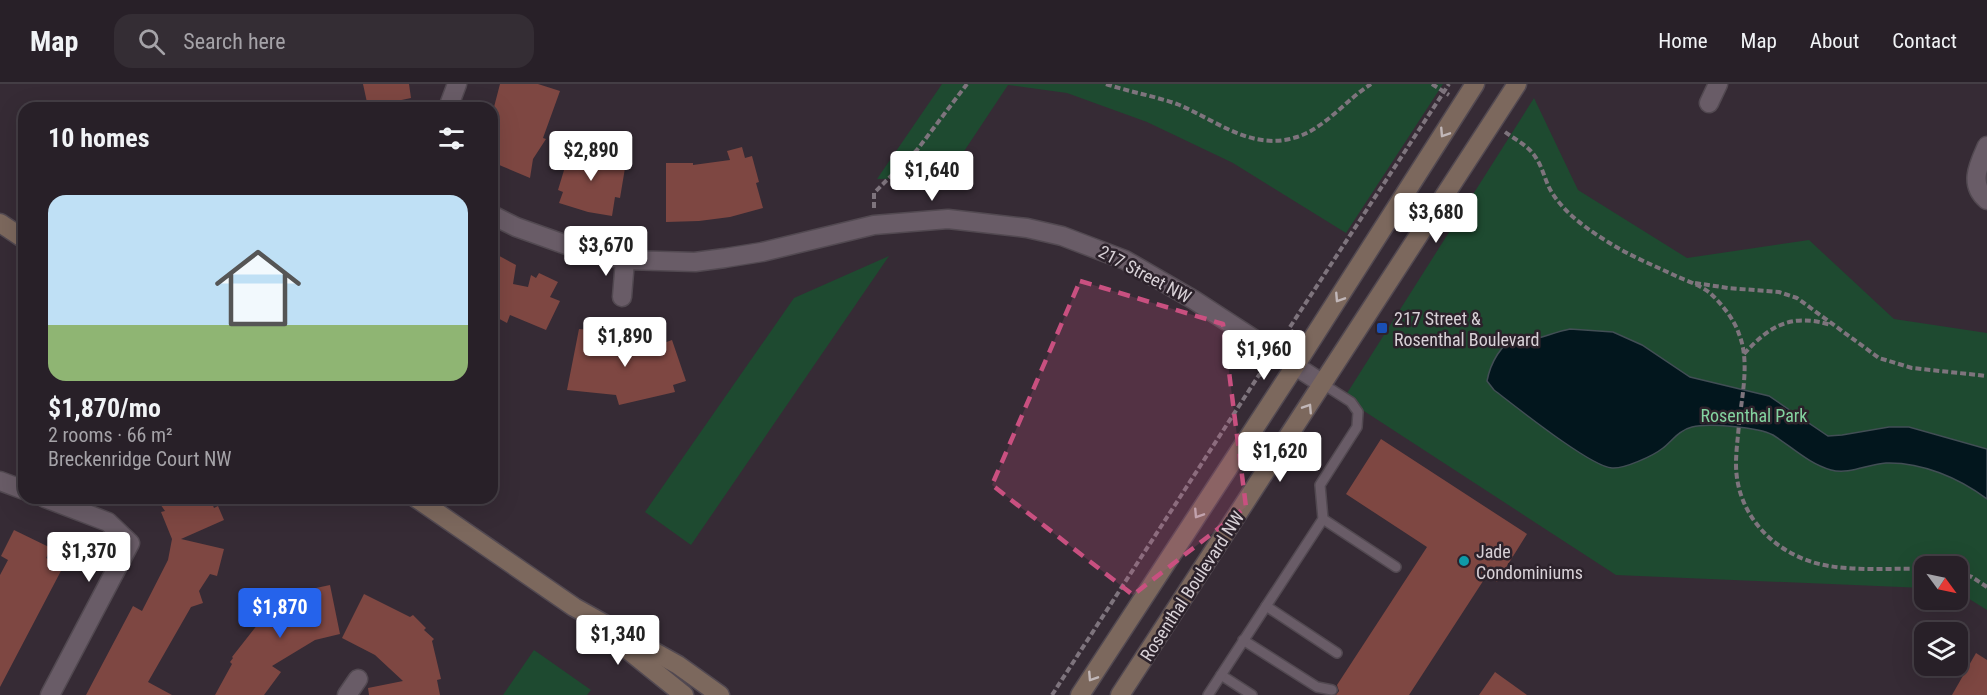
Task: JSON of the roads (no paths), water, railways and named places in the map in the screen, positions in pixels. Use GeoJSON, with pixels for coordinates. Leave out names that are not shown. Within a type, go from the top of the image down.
{"type":"FeatureCollection","features":[{"type":"Feature","properties":{"kind":"street"},"geometry":{"type":"LineString","coordinates":[[450,102],[457,84]]}},
{"type":"Feature","properties":{"kind":"street","name":"Rosenthal Boulevard NW"},"geometry":{"type":"LineString","coordinates":[[1080,695],[1295,366],[1475,84]]}},
{"type":"Feature","properties":{"kind":"street","name":"Rosenthal Boulevard NW"},"geometry":{"type":"LineString","coordinates":[[1120,695],[1517,84]]}},
{"type":"Feature","properties":{"kind":"street"},"geometry":{"type":"LineString","coordinates":[[1709,103],[1718,84]]}},
{"type":"Feature","properties":{"kind":"street"},"geometry":{"type":"LineString","coordinates":[[1984,197],[1976,184],[1976,176],[1987,146]]}},
{"type":"Feature","properties":{"kind":"street","name":"217 Street NW"},"geometry":{"type":"LineString","coordinates":[[498,218],[589,254],[625,260],[695,262],[762,252],[874,225],[948,219],[1027,228],[1062,236],[1125,260],[1194,300],[1323,384]]}},
{"type":"Feature","properties":{"kind":"street"},"geometry":{"type":"LineString","coordinates":[[0,223],[18,234]]}},
{"type":"Feature","properties":{"kind":"street"},"geometry":{"type":"LineString","coordinates":[[622,297],[625,260]]}},
{"type":"Feature","properties":{"kind":"street"},"geometry":{"type":"LineString","coordinates":[[0,481],[18,488]]}},
{"type":"Feature","properties":{"kind":"street"},"geometry":{"type":"LineString","coordinates":[[50,695],[130,543],[108,522],[61,504]]}},
{"type":"Feature","properties":{"kind":"street"},"geometry":{"type":"LineString","coordinates":[[425,504],[574,607],[684,695]]}},
{"type":"Feature","properties":{"kind":"street"},"geometry":{"type":"LineString","coordinates":[[574,607],[678,665],[720,695]]}},
{"type":"Feature","properties":{"kind":"street"},"geometry":{"type":"LineString","coordinates":[[347,695],[358,679]]}},
{"type":"Feature","properties":{"kind":"lane"},"geometry":{"type":"LineString","coordinates":[[1208,695],[1323,519],[1320,485],[1357,427],[1358,412],[1351,402],[1323,384]]}},
{"type":"Feature","properties":{"kind":"lane"},"geometry":{"type":"LineString","coordinates":[[1323,519],[1396,567]]}},
{"type":"Feature","properties":{"kind":"lane"},"geometry":{"type":"LineString","coordinates":[[1266,606],[1337,653]]}},
{"type":"Feature","properties":{"kind":"lane"},"geometry":{"type":"LineString","coordinates":[[1243,640],[1320,691],[1332,690]]}},
{"type":"Feature","properties":{"kind":"lane"},"geometry":{"type":"LineString","coordinates":[[1221,675],[1252,695]]}},
{"type":"Feature","properties":{"kind":"water"},"geometry":{"type":"Polygon","coordinates":[[[1570,329],[1613,332],[1642,345],[1690,377],[1769,396],[1828,436],[1889,427],[1909,427],[1987,449],[1987,499],[1952,478],[1913,465],[1886,463],[1845,471],[1831,470],[1808,459],[1773,435],[1733,426],[1709,425],[1687,428],[1658,451],[1638,461],[1617,468],[1602,465],[1553,435],[1494,390],[1487,381],[1497,354],[1513,339],[1539,337],[1570,329]]]}},
{"type":"Feature","properties":{"kind":"place","name":"217 Street & Rosenthal Boulevard"},"geometry":{"type":"Point","coordinates":[1382,328]}},
{"type":"Feature","properties":{"kind":"place","name":"Jade Condominiums"},"geometry":{"type":"Point","coordinates":[1464,561]}},
{"type":"Feature","properties":{"kind":"park label","name":"Rosenthal Park"},"geometry":{"type":"Point","coordinates":[1754,415]}}]}
